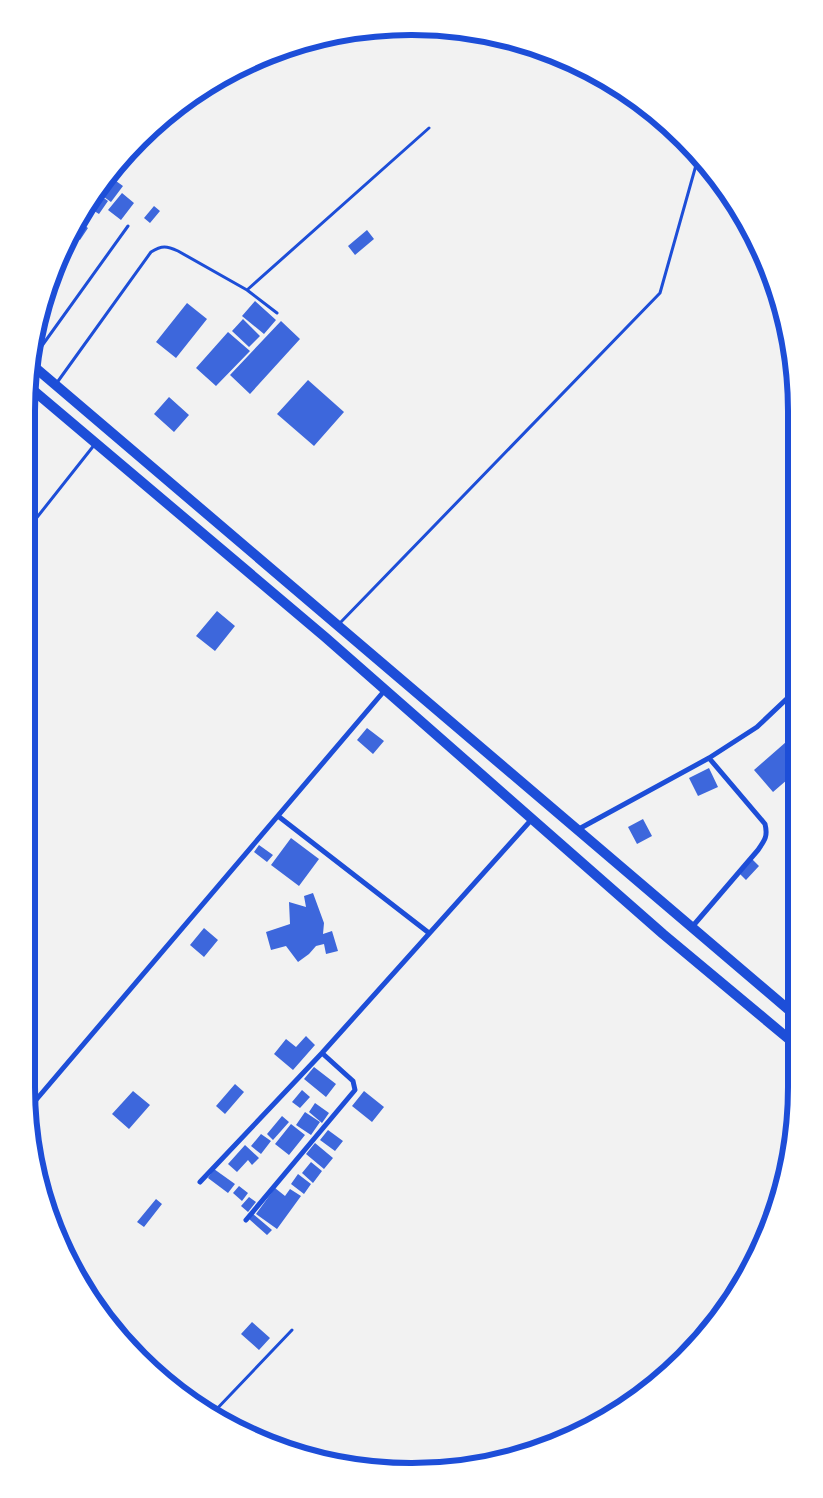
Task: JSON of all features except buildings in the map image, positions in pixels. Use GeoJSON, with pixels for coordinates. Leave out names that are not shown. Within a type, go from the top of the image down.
{"type":"FeatureCollection","features":[{"type":"Feature","properties":{"kind":"main road"},"geometry":{"type":"LineString","coordinates":[[37,368],[55,386],[788,1009]]}},
{"type":"Feature","properties":{"kind":"main road"},"geometry":{"type":"LineString","coordinates":[[36,393],[385,689],[663,934],[788,1038]]}},
{"type":"Feature","properties":{"kind":"street"},"geometry":{"type":"LineString","coordinates":[[36,1100],[385,689]]}},
{"type":"Feature","properties":{"kind":"street"},"geometry":{"type":"LineString","coordinates":[[577,830],[709,758],[757,727],[788,698]]}},
{"type":"Feature","properties":{"kind":"street"},"geometry":{"type":"LineString","coordinates":[[691,928],[766,840],[767,833],[765,824],[709,758]]}},
{"type":"Feature","properties":{"kind":"street"},"geometry":{"type":"LineString","coordinates":[[278,816],[429,933]]}},
{"type":"Feature","properties":{"kind":"street"},"geometry":{"type":"LineString","coordinates":[[200,1182],[322,1053],[532,818]]}},
{"type":"Feature","properties":{"kind":"street"},"geometry":{"type":"LineString","coordinates":[[246,1220],[355,1090],[353,1081],[322,1053]]}},
{"type":"Feature","properties":{"kind":"lane"},"geometry":{"type":"LineString","coordinates":[[247,290],[429,128]]}},
{"type":"Feature","properties":{"kind":"lane"},"geometry":{"type":"LineString","coordinates":[[337,626],[660,293],[696,164]]}},
{"type":"Feature","properties":{"kind":"lane"},"geometry":{"type":"LineString","coordinates":[[40,349],[128,226]]}},
{"type":"Feature","properties":{"kind":"lane"},"geometry":{"type":"LineString","coordinates":[[55,386],[151,252],[159,247],[168,246],[178,250],[247,290],[277,313]]}},
{"type":"Feature","properties":{"kind":"lane"},"geometry":{"type":"LineString","coordinates":[[35,520],[95,444]]}},
{"type":"Feature","properties":{"kind":"lane"},"geometry":{"type":"LineString","coordinates":[[217,1409],[292,1330]]}}]}
